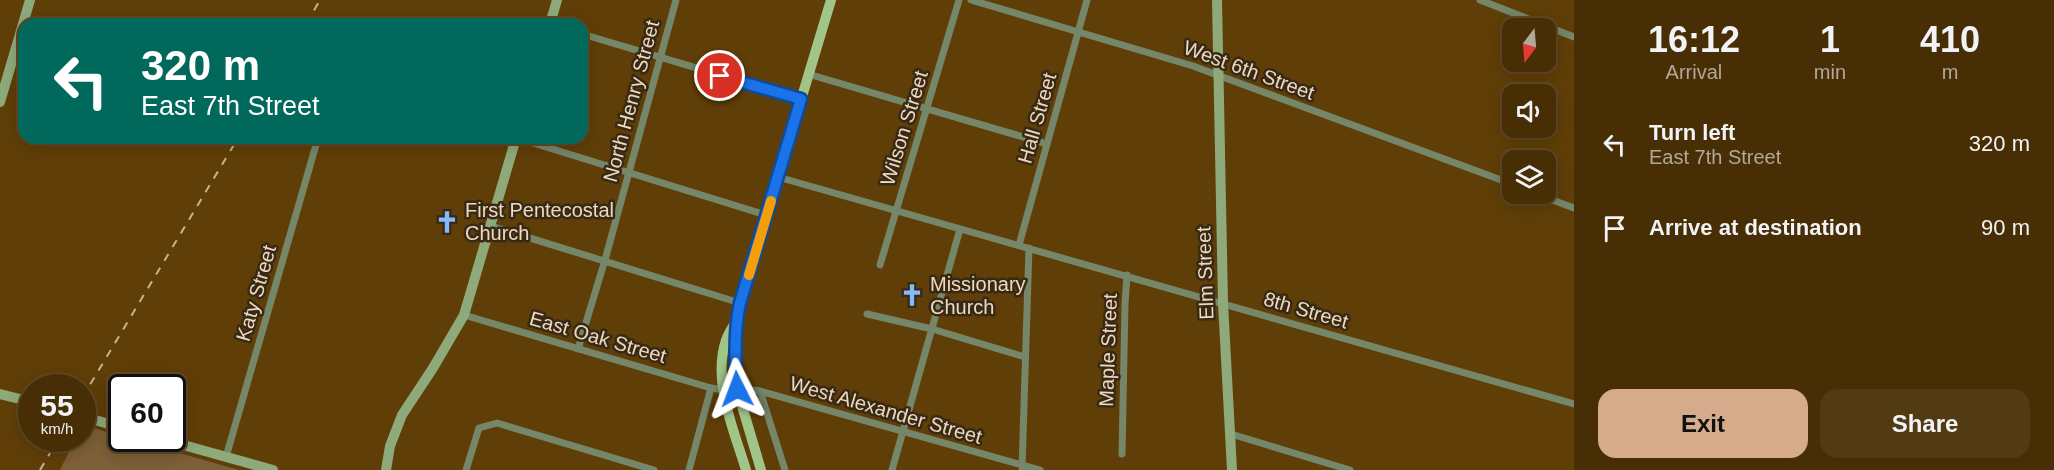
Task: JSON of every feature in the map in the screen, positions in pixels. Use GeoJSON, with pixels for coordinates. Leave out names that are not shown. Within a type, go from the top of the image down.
{"type":"FeatureCollection","features":[{"type":"Feature","properties":{"kind":"main road"},"geometry":{"type":"LineString","coordinates":[[761,470],[737,389],[736,321],[831,0]]}},
{"type":"Feature","properties":{"kind":"main road"},"geometry":{"type":"LineString","coordinates":[[736,321],[726,340],[717,389],[746,470]]}},
{"type":"Feature","properties":{"kind":"street"},"geometry":{"type":"LineString","coordinates":[[25,18],[30,0]]}},
{"type":"Feature","properties":{"kind":"street"},"geometry":{"type":"LineString","coordinates":[[552,18],[557,0]]}},
{"type":"Feature","properties":{"kind":"street","name":"North Henry Street"},"geometry":{"type":"LineString","coordinates":[[578,349],[605,260],[676,0]]}},
{"type":"Feature","properties":{"kind":"street","name":"Wilson Street"},"geometry":{"type":"LineString","coordinates":[[880,266],[959,0]]}},
{"type":"Feature","properties":{"kind":"street","name":"West 6th Street"},"geometry":{"type":"LineString","coordinates":[[971,0],[1219,75],[1502,180]]}},
{"type":"Feature","properties":{"kind":"street","name":"Hall Street"},"geometry":{"type":"LineString","coordinates":[[1019,245],[1087,0]]}},
{"type":"Feature","properties":{"kind":"street","name":"Elm Street"},"geometry":{"type":"LineString","coordinates":[[1217,0],[1223,303],[1232,470]]}},
{"type":"Feature","properties":{"kind":"street"},"geometry":{"type":"LineString","coordinates":[[1480,0],[1574,37]]}},
{"type":"Feature","properties":{"kind":"street"},"geometry":{"type":"LineString","coordinates":[[588,36],[801,99]]}},
{"type":"Feature","properties":{"kind":"street"},"geometry":{"type":"LineString","coordinates":[[0,102],[18,41]]}},
{"type":"Feature","properties":{"kind":"street"},"geometry":{"type":"LineString","coordinates":[[808,74],[1047,144]]}},
{"type":"Feature","properties":{"kind":"street","name":"Katy Street"},"geometry":{"type":"LineString","coordinates":[[226,457],[316,144]]}},
{"type":"Feature","properties":{"kind":"street"},"geometry":{"type":"LineString","coordinates":[[386,470],[390,446],[402,415],[464,315],[515,144]]}},
{"type":"Feature","properties":{"kind":"street"},"geometry":{"type":"LineString","coordinates":[[537,144],[766,215]]}},
{"type":"Feature","properties":{"kind":"street"},"geometry":{"type":"LineString","coordinates":[[778,177],[1019,245]]}},
{"type":"Feature","properties":{"kind":"street"},"geometry":{"type":"LineString","coordinates":[[1556,201],[1574,208]]}},
{"type":"Feature","properties":{"kind":"street"},"geometry":{"type":"LineString","coordinates":[[491,226],[740,303]]}},
{"type":"Feature","properties":{"kind":"street"},"geometry":{"type":"LineString","coordinates":[[892,470],[960,229]]}},
{"type":"Feature","properties":{"kind":"street","name":"8th Street"},"geometry":{"type":"LineString","coordinates":[[1019,245],[1574,404]]}},
{"type":"Feature","properties":{"kind":"street"},"geometry":{"type":"LineString","coordinates":[[1022,468],[1029,248]]}},
{"type":"Feature","properties":{"kind":"street","name":"Maple Street"},"geometry":{"type":"LineString","coordinates":[[1122,454],[1127,275]]}},
{"type":"Feature","properties":{"kind":"street"},"geometry":{"type":"LineString","coordinates":[[867,314],[932,329],[1025,357]]}},
{"type":"Feature","properties":{"kind":"street","name":"East Oak Street"},"geometry":{"type":"LineString","coordinates":[[464,315],[717,389]]}},
{"type":"Feature","properties":{"kind":"street"},"geometry":{"type":"LineString","coordinates":[[689,470],[717,389]]}},
{"type":"Feature","properties":{"kind":"street","name":"West Alexander Street"},"geometry":{"type":"LineString","coordinates":[[717,389],[760,390],[1022,468],[1040,470]]}},
{"type":"Feature","properties":{"kind":"street"},"geometry":{"type":"LineString","coordinates":[[760,390],[785,470]]}},
{"type":"Feature","properties":{"kind":"street"},"geometry":{"type":"LineString","coordinates":[[0,394],[18,398]]}},
{"type":"Feature","properties":{"kind":"street"},"geometry":{"type":"LineString","coordinates":[[466,470],[479,428],[497,423],[654,470]]}},
{"type":"Feature","properties":{"kind":"street"},"geometry":{"type":"LineString","coordinates":[[1231,434],[1350,470]]}},
{"type":"Feature","properties":{"kind":"street"},"geometry":{"type":"LineString","coordinates":[[186,446],[273,470]]}},
{"type":"Feature","properties":{"kind":"shaded area"},"geometry":{"type":"Polygon","coordinates":[[[96,429],[108,432],[108,452],[176,452],[239,470],[60,470],[69,452],[96,452],[96,429]]]}},
{"type":"Feature","properties":{"kind":"railway"},"geometry":{"type":"LineString","coordinates":[[310,18],[320,0]]}},
{"type":"Feature","properties":{"kind":"railway"},"geometry":{"type":"LineString","coordinates":[[96,375],[234,144]]}},
{"type":"Feature","properties":{"kind":"railway"},"geometry":{"type":"LineString","coordinates":[[40,470],[51,452]]}},
{"type":"Feature","properties":{"kind":"slow traffic"},"geometry":{"type":"LineString","coordinates":[[749,275],[771,201]]}},
{"type":"Feature","properties":{"kind":"place","name":"First Pentecostal Church"},"geometry":{"type":"Point","coordinates":[447,222]}},
{"type":"Feature","properties":{"kind":"place","name":"Missionary Church"},"geometry":{"type":"Point","coordinates":[912,295]}},
{"type":"Feature","properties":{"kind":"route"},"geometry":{"type":"LineString","coordinates":[[720,76],[801,99],[736,321],[737,389]]}}]}
